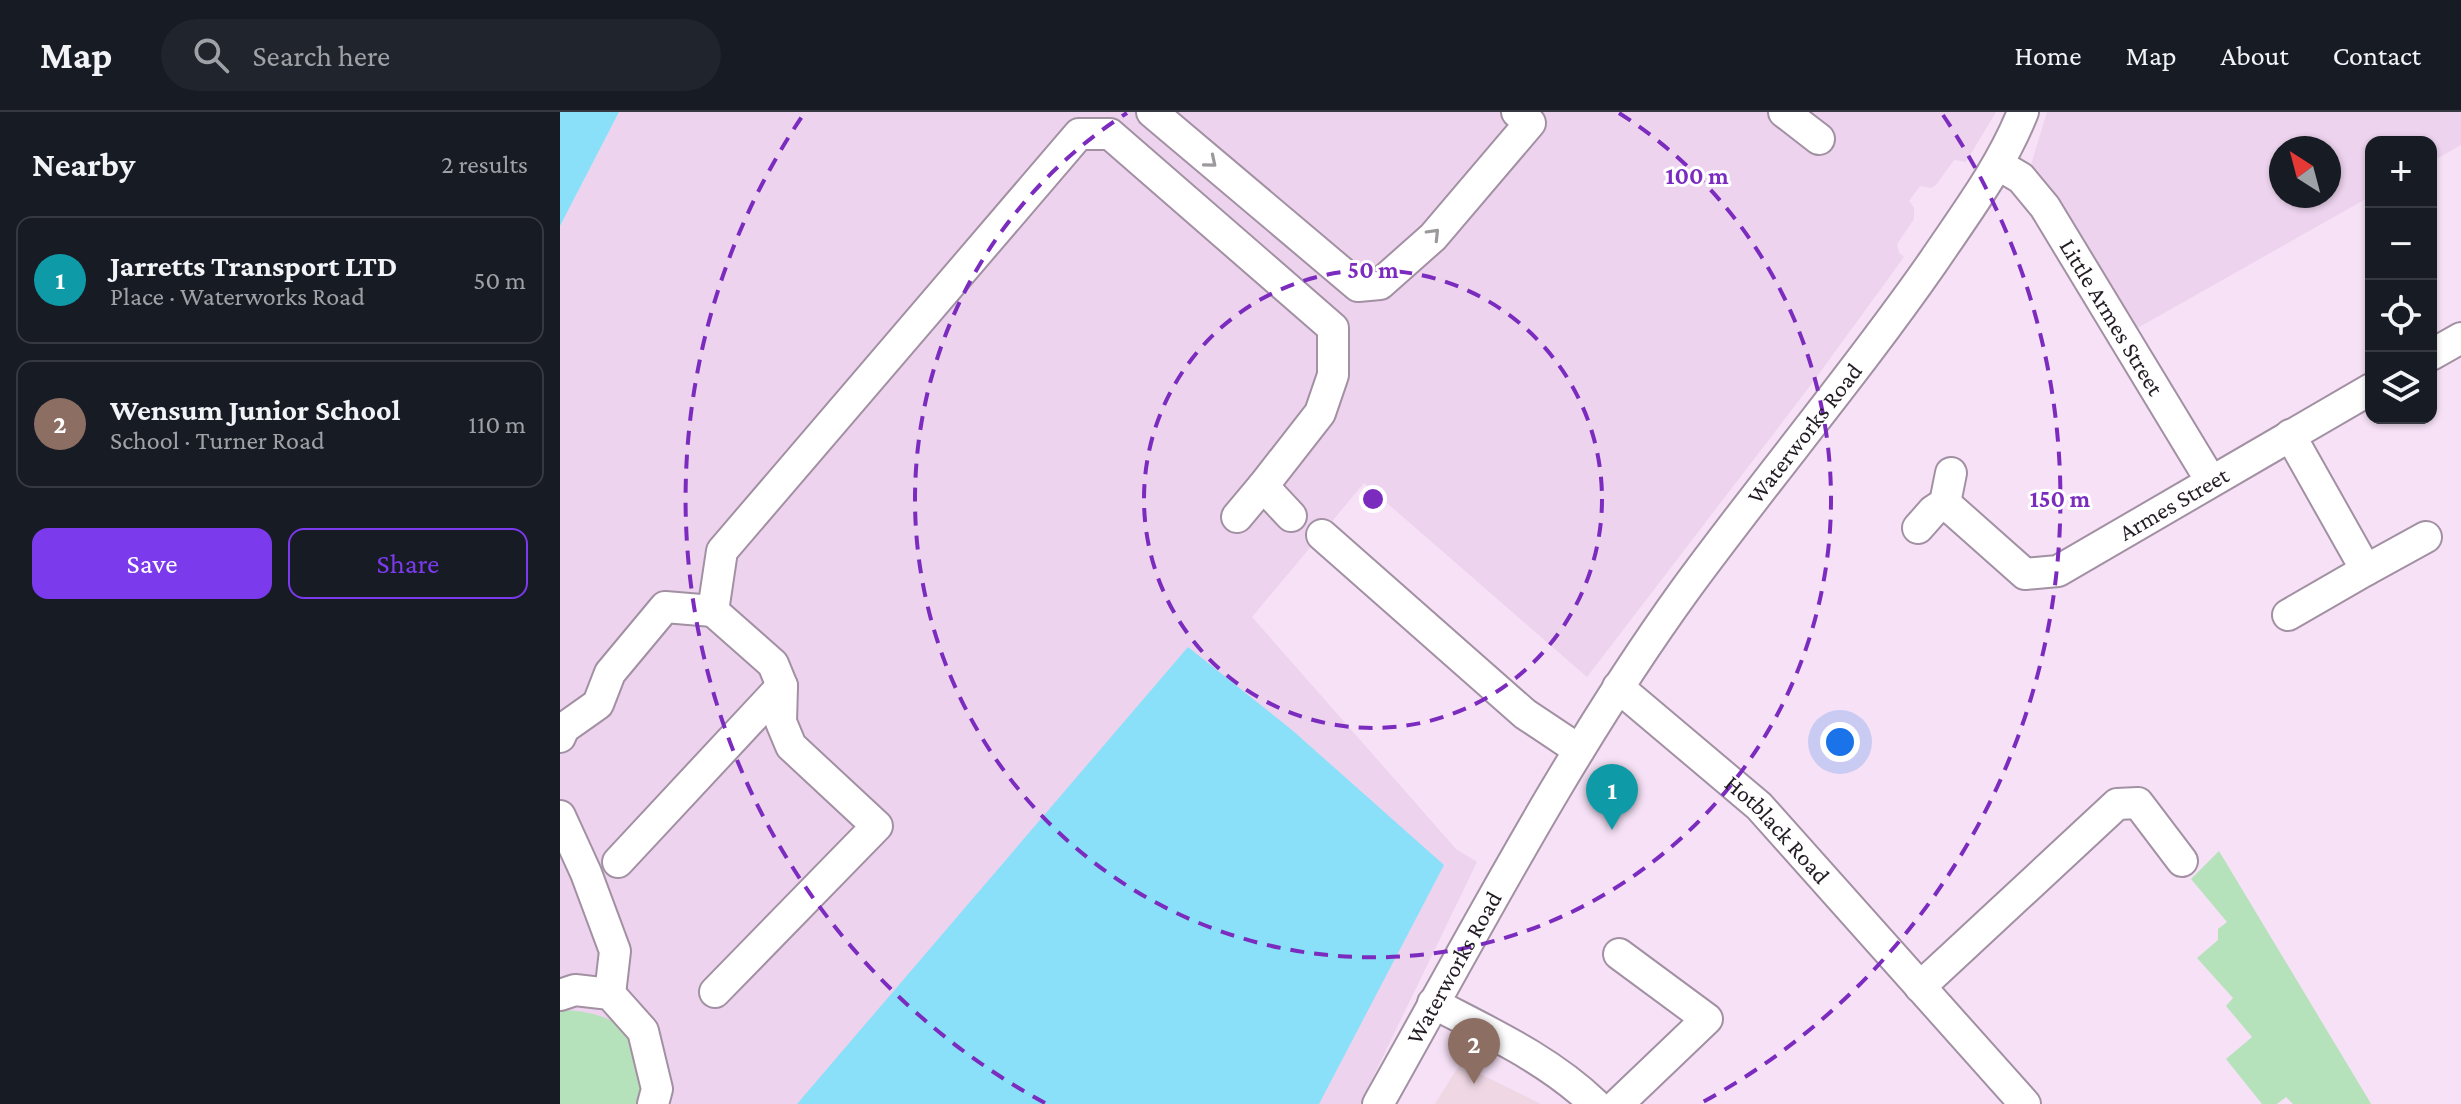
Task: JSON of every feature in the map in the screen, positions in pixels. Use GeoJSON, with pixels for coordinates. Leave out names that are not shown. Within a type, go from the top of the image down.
{"type":"FeatureCollection","features":[{"type":"Feature","properties":{"kind":"street"},"geometry":{"type":"LineString","coordinates":[[1152,112],[1358,286],[1380,284],[1433,237],[1530,116]]}},
{"type":"Feature","properties":{"kind":"street"},"geometry":{"type":"LineString","coordinates":[[1784,112],[1819,139]]}},
{"type":"Feature","properties":{"kind":"street","name":"Waterworks Road"},"geometry":{"type":"LineString","coordinates":[[1378,1104],[1433,1003],[1618,687],[1739,516],[1888,327],[1999,165],[2023,112]]}},
{"type":"Feature","properties":{"kind":"street"},"geometry":{"type":"LineString","coordinates":[[713,611],[722,551],[1087,123],[1110,134],[1333,328],[1333,375],[1320,413],[1237,517]]}},
{"type":"Feature","properties":{"kind":"street","name":"Little Armes Street"},"geometry":{"type":"LineString","coordinates":[[1999,165],[2021,178],[2045,207],[2211,481]]}},
{"type":"Feature","properties":{"kind":"street"},"geometry":{"type":"LineString","coordinates":[[2436,352],[2461,338]]}},
{"type":"Feature","properties":{"kind":"street","name":"Armes Street"},"geometry":{"type":"LineString","coordinates":[[1945,503],[2025,574],[2058,571],[2365,392]]}},
{"type":"Feature","properties":{"kind":"street"},"geometry":{"type":"LineString","coordinates":[[2290,435],[2366,570]]}},
{"type":"Feature","properties":{"kind":"street"},"geometry":{"type":"LineString","coordinates":[[1918,528],[1945,503],[1951,473]]}},
{"type":"Feature","properties":{"kind":"street"},"geometry":{"type":"LineString","coordinates":[[1263,486],[1291,516]]}},
{"type":"Feature","properties":{"kind":"street"},"geometry":{"type":"LineString","coordinates":[[1322,535],[1525,714],[1579,750]]}},
{"type":"Feature","properties":{"kind":"street"},"geometry":{"type":"LineString","coordinates":[[2288,615],[2426,537]]}},
{"type":"Feature","properties":{"kind":"street"},"geometry":{"type":"LineString","coordinates":[[560,737],[564,728],[598,704],[610,673],[665,607],[713,611],[773,664],[782,686],[781,722],[791,746],[877,826],[715,992]]}},
{"type":"Feature","properties":{"kind":"street"},"geometry":{"type":"LineString","coordinates":[[618,862],[782,686]]}},
{"type":"Feature","properties":{"kind":"street","name":"Hotblack Road"},"geometry":{"type":"LineString","coordinates":[[1618,687],[1759,806],[2025,1104]]}},
{"type":"Feature","properties":{"kind":"street"},"geometry":{"type":"LineString","coordinates":[[1920,987],[2117,804],[2138,803],[2182,861]]}},
{"type":"Feature","properties":{"kind":"street"},"geometry":{"type":"LineString","coordinates":[[560,816],[586,873],[615,951],[610,994]]}},
{"type":"Feature","properties":{"kind":"street"},"geometry":{"type":"LineString","coordinates":[[1618,1104],[1707,1019],[1619,954]]}},
{"type":"Feature","properties":{"kind":"street"},"geometry":{"type":"LineString","coordinates":[[560,995],[575,990],[610,994],[643,1031],[657,1089],[653,1104]]}},
{"type":"Feature","properties":{"kind":"street"},"geometry":{"type":"LineString","coordinates":[[1433,1003],[1535,1057],[1567,1078],[1595,1104]]}},
{"type":"Feature","properties":{"kind":"shaded area"},"geometry":{"type":"Polygon","coordinates":[[[619,112],[1996,112],[1966,162],[1954,160],[1936,185],[1931,188],[1920,186],[1909,201],[1914,208],[1914,219],[1897,244],[1899,253],[1904,257],[1810,386],[1587,677],[1364,483],[1252,617],[1456,849],[1477,862],[1360,1104],[560,1104],[560,226],[619,112]]]}},
{"type":"Feature","properties":{"kind":"shaded area"},"geometry":{"type":"Polygon","coordinates":[[[2047,112],[2461,112],[2461,145],[2437,159],[2437,136],[2365,136],[2365,199],[2134,330],[2031,165],[2047,112]]]}},
{"type":"Feature","properties":{"kind":"shaded area"},"geometry":{"type":"Polygon","coordinates":[[[1460,1064],[1541,1104],[1435,1104],[1460,1064]]]}},
{"type":"Feature","properties":{"kind":"green space"},"geometry":{"type":"Polygon","coordinates":[[[2219,851],[2371,1104],[2293,1104],[2286,1097],[2277,1104],[2262,1104],[2226,1059],[2252,1037],[2226,1006],[2233,998],[2197,958],[2218,940],[2218,929],[2227,922],[2191,879],[2219,851]]]}},
{"type":"Feature","properties":{"kind":"green space"},"geometry":{"type":"Polygon","coordinates":[[[560,1010],[598,1015],[611,1020],[631,1035],[641,1059],[643,1104],[560,1104],[560,1010]]]}},
{"type":"Feature","properties":{"kind":"water"},"geometry":{"type":"Polygon","coordinates":[[[560,112],[619,112],[560,226],[560,112]]]}},
{"type":"Feature","properties":{"kind":"water"},"geometry":{"type":"Polygon","coordinates":[[[1188,647],[1292,730],[1444,865],[1319,1104],[797,1104],[1188,647]]]}},
{"type":"Feature","properties":{"kind":"place","name":"Jarretts Transport LTD"},"geometry":{"type":"Point","coordinates":[1612,830]}},
{"type":"Feature","properties":{"kind":"place","name":"Wensum Junior School"},"geometry":{"type":"Point","coordinates":[1474,1084]}}]}
